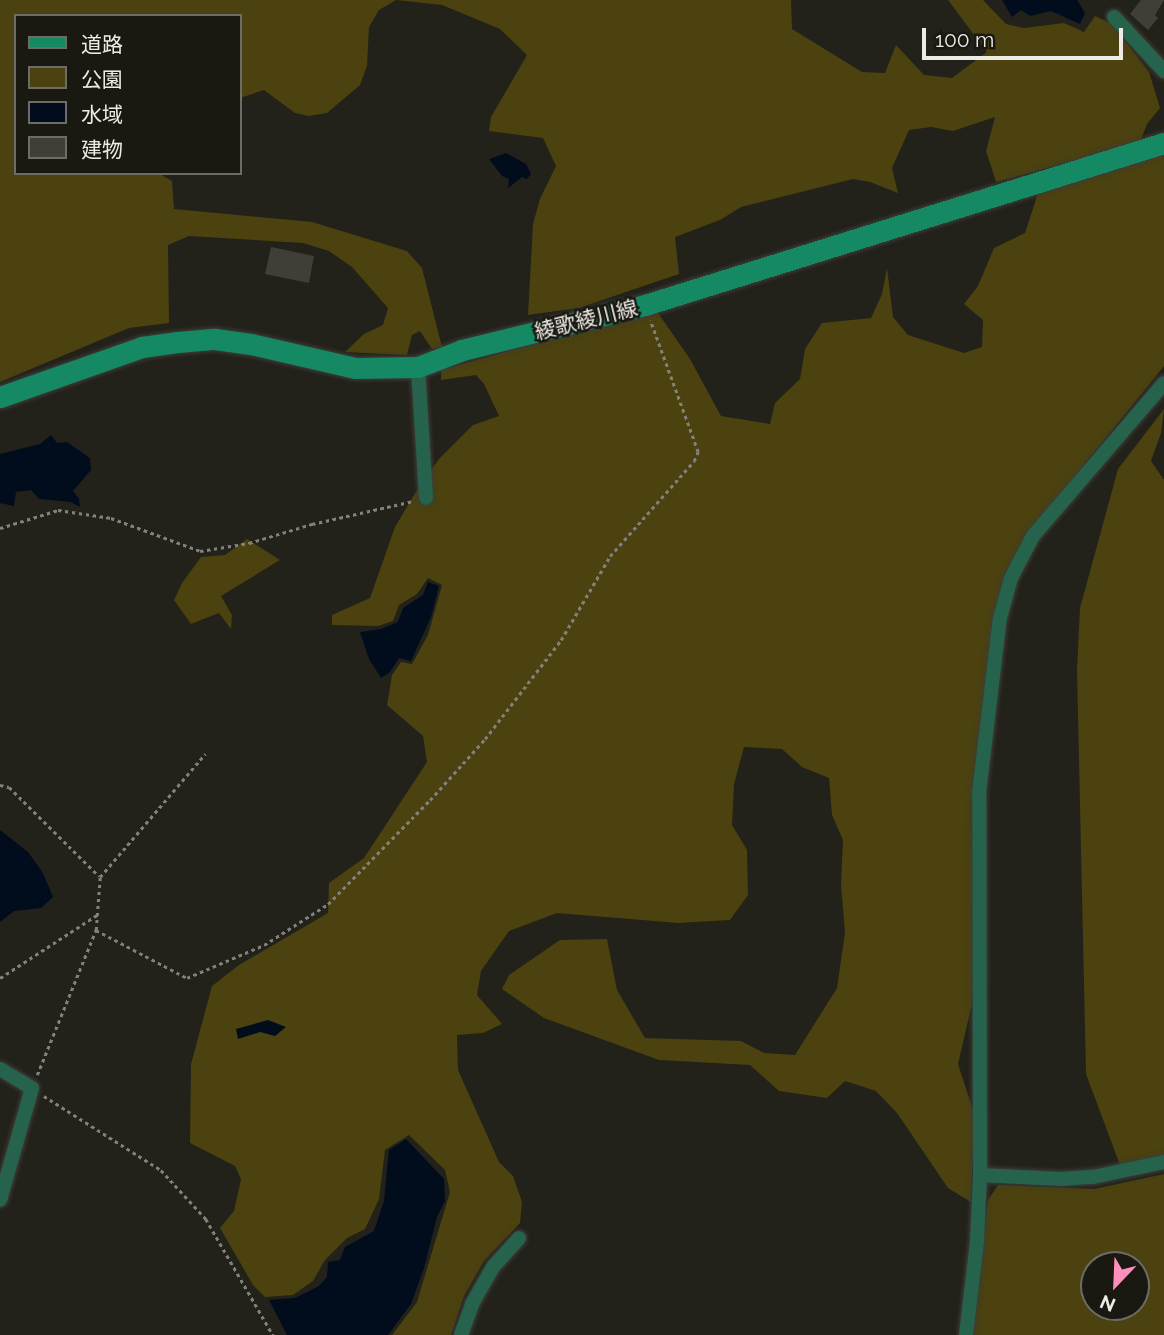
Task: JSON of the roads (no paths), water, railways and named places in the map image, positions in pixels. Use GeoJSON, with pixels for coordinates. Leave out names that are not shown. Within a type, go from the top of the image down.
{"type":"FeatureCollection","features":[{"type":"Feature","properties":{"kind":"main road","name":"綾歌綾川線"},"geometry":{"type":"LineString","coordinates":[[0,397],[142,347],[215,339],[355,368],[418,367],[462,350],[645,305],[1164,143]]}},
{"type":"Feature","properties":{"kind":"street"},"geometry":{"type":"LineString","coordinates":[[1114,17],[1164,71]]}},
{"type":"Feature","properties":{"kind":"street"},"geometry":{"type":"LineString","coordinates":[[418,367],[426,498]]}},
{"type":"Feature","properties":{"kind":"street"},"geometry":{"type":"LineString","coordinates":[[966,1335],[977,1241],[980,1175],[979,793],[1000,618],[1011,578],[1032,536],[1164,383]]}},
{"type":"Feature","properties":{"kind":"street"},"geometry":{"type":"LineString","coordinates":[[0,1069],[32,1088],[0,1200]]}},
{"type":"Feature","properties":{"kind":"street"},"geometry":{"type":"LineString","coordinates":[[980,1175],[1061,1179],[1093,1177],[1164,1162]]}},
{"type":"Feature","properties":{"kind":"street"},"geometry":{"type":"LineString","coordinates":[[466,1334],[472,1304],[493,1267],[519,1238]]}},
{"type":"Feature","properties":{"kind":"water"},"geometry":{"type":"Polygon","coordinates":[[[1002,0],[1077,0],[1085,13],[1080,24],[1051,11],[1030,16],[1021,10],[1012,17],[1002,0]]]}},
{"type":"Feature","properties":{"kind":"water"},"geometry":{"type":"Polygon","coordinates":[[[506,153],[526,164],[531,174],[527,179],[522,177],[508,188],[509,179],[502,176],[489,159],[506,153]]]}},
{"type":"Feature","properties":{"kind":"water"},"geometry":{"type":"Polygon","coordinates":[[[51,435],[57,443],[67,442],[90,458],[91,470],[73,491],[79,499],[80,507],[71,502],[39,499],[31,490],[16,492],[14,506],[0,503],[0,454],[40,444],[51,435]]]}},
{"type":"Feature","properties":{"kind":"water"},"geometry":{"type":"Polygon","coordinates":[[[428,582],[439,586],[431,617],[411,661],[399,658],[390,672],[381,678],[369,659],[360,632],[381,629],[398,622],[403,608],[423,595],[428,582]]]}},
{"type":"Feature","properties":{"kind":"water"},"geometry":{"type":"Polygon","coordinates":[[[0,830],[28,852],[43,873],[53,897],[41,908],[14,911],[0,922],[0,830]]]}},
{"type":"Feature","properties":{"kind":"water"},"geometry":{"type":"Polygon","coordinates":[[[268,1020],[286,1027],[275,1036],[260,1032],[238,1039],[236,1029],[268,1020]]]}},
{"type":"Feature","properties":{"kind":"water"},"geometry":{"type":"Polygon","coordinates":[[[406,1139],[444,1179],[445,1201],[437,1217],[424,1268],[411,1304],[388,1335],[287,1335],[269,1300],[295,1298],[319,1286],[327,1277],[328,1262],[340,1260],[345,1247],[374,1231],[384,1201],[389,1150],[406,1139]]]}}]}
